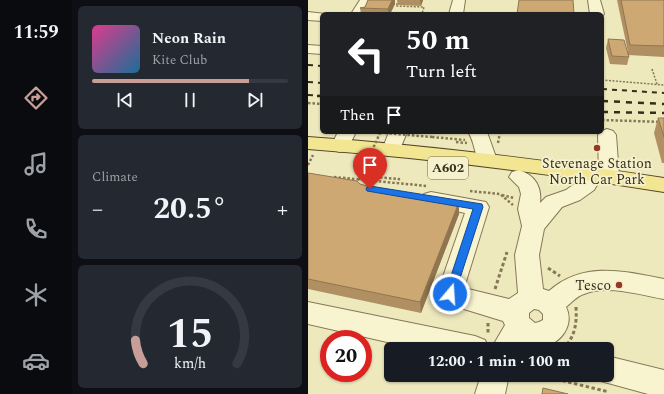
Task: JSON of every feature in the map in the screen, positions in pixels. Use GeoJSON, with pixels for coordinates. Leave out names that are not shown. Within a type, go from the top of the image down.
{"type":"FeatureCollection","features":[{"type":"Feature","properties":{"kind":"main road","name":"A602"},"geometry":{"type":"LineString","coordinates":[[309,154],[344,139],[395,141],[487,160],[609,176],[664,185]]}},
{"type":"Feature","properties":{"kind":"main road","name":"A602"},"geometry":{"type":"LineString","coordinates":[[309,154],[519,177],[664,197]]}},
{"type":"Feature","properties":{"kind":"street"},"geometry":{"type":"LineString","coordinates":[[359,12],[366,0]]}},
{"type":"Feature","properties":{"kind":"street"},"geometry":{"type":"LineString","coordinates":[[456,12],[459,0]]}},
{"type":"Feature","properties":{"kind":"street"},"geometry":{"type":"LineString","coordinates":[[594,0],[597,12]]}},
{"type":"Feature","properties":{"kind":"street"},"geometry":{"type":"LineString","coordinates":[[308,16],[320,17]]}},
{"type":"Feature","properties":{"kind":"street"},"geometry":{"type":"LineString","coordinates":[[308,49],[320,50]]}},
{"type":"Feature","properties":{"kind":"street"},"geometry":{"type":"LineString","coordinates":[[605,127],[609,176]]}},
{"type":"Feature","properties":{"kind":"street"},"geometry":{"type":"LineString","coordinates":[[479,134],[487,160]]}},
{"type":"Feature","properties":{"kind":"street"},"geometry":{"type":"LineString","coordinates":[[519,177],[528,184],[531,194],[526,213],[529,310]]}},
{"type":"Feature","properties":{"kind":"street"},"geometry":{"type":"LineString","coordinates":[[526,213],[574,195],[587,186]]}},
{"type":"Feature","properties":{"kind":"street"},"geometry":{"type":"LineString","coordinates":[[412,188],[478,207],[450,294],[489,306],[556,312],[557,319],[555,326],[555,342]]}},
{"type":"Feature","properties":{"kind":"street"},"geometry":{"type":"LineString","coordinates":[[493,342],[529,310],[588,282],[616,281],[664,289]]}},
{"type":"Feature","properties":{"kind":"street"},"geometry":{"type":"LineString","coordinates":[[308,313],[467,342]]}},
{"type":"Feature","properties":{"kind":"street"},"geometry":{"type":"LineString","coordinates":[[614,381],[664,384]]}},
{"type":"Feature","properties":{"kind":"street"},"geometry":{"type":"LineString","coordinates":[[490,394],[493,382]]}},
{"type":"Feature","properties":{"kind":"path"},"geometry":{"type":"LineString","coordinates":[[399,0],[396,6],[424,7],[423,12]]}},
{"type":"Feature","properties":{"kind":"path"},"geometry":{"type":"LineString","coordinates":[[652,69],[657,84]]}},
{"type":"Feature","properties":{"kind":"path"},"geometry":{"type":"LineString","coordinates":[[604,80],[664,85]]}},
{"type":"Feature","properties":{"kind":"path"},"geometry":{"type":"LineString","coordinates":[[308,103],[320,104]]}},
{"type":"Feature","properties":{"kind":"path"},"geometry":{"type":"LineString","coordinates":[[605,127],[664,122]]}},
{"type":"Feature","properties":{"kind":"path"},"geometry":{"type":"LineString","coordinates":[[356,186],[362,176],[379,134]]}},
{"type":"Feature","properties":{"kind":"path"},"geometry":{"type":"LineString","coordinates":[[401,134],[458,140]]}},
{"type":"Feature","properties":{"kind":"path"},"geometry":{"type":"LineString","coordinates":[[308,165],[309,154]]}},
{"type":"Feature","properties":{"kind":"path"},"geometry":{"type":"LineString","coordinates":[[362,176],[399,179],[412,188]]}},
{"type":"Feature","properties":{"kind":"path"},"geometry":{"type":"LineString","coordinates":[[330,177],[412,188]]}},
{"type":"Feature","properties":{"kind":"path"},"geometry":{"type":"LineString","coordinates":[[468,190],[500,194],[526,213]]}},
{"type":"Feature","properties":{"kind":"path"},"geometry":{"type":"LineString","coordinates":[[500,194],[514,206],[526,213]]}},
{"type":"Feature","properties":{"kind":"path"},"geometry":{"type":"LineString","coordinates":[[489,342],[489,306],[507,251]]}},
{"type":"Feature","properties":{"kind":"path"},"geometry":{"type":"LineString","coordinates":[[545,265],[552,272],[567,279],[573,288],[577,319],[576,331],[569,342]]}},
{"type":"Feature","properties":{"kind":"building"},"geometry":{"type":"Polygon","coordinates":[[[368,0],[392,0],[388,9],[360,8],[365,7],[368,0]]]}},
{"type":"Feature","properties":{"kind":"building"},"geometry":{"type":"Polygon","coordinates":[[[519,0],[573,0],[574,12],[517,12],[519,0]]]}},
{"type":"Feature","properties":{"kind":"building"},"geometry":{"type":"Polygon","coordinates":[[[621,0],[664,0],[664,46],[630,45],[621,0]]]}},
{"type":"Feature","properties":{"kind":"building"},"geometry":{"type":"Polygon","coordinates":[[[608,39],[624,40],[629,57],[612,56],[608,39]]]}},
{"type":"Feature","properties":{"kind":"building"},"geometry":{"type":"Polygon","coordinates":[[[658,118],[664,118],[664,137],[658,118]]]}},
{"type":"Feature","properties":{"kind":"building"},"geometry":{"type":"Polygon","coordinates":[[[308,173],[357,181],[360,184],[367,186],[459,202],[420,302],[308,279],[308,173]]]}},
{"type":"Feature","properties":{"kind":"building"},"geometry":{"type":"Polygon","coordinates":[[[543,388],[568,394],[542,394],[543,388]]]}},
{"type":"Feature","properties":{"kind":"railway"},"geometry":{"type":"LineString","coordinates":[[308,65],[320,66]]}},
{"type":"Feature","properties":{"kind":"railway"},"geometry":{"type":"LineString","coordinates":[[308,82],[320,83]]}},
{"type":"Feature","properties":{"kind":"railway"},"geometry":{"type":"LineString","coordinates":[[604,89],[664,93]]}},
{"type":"Feature","properties":{"kind":"railway"},"geometry":{"type":"LineString","coordinates":[[308,95],[320,96]]}},
{"type":"Feature","properties":{"kind":"railway"},"geometry":{"type":"LineString","coordinates":[[604,101],[664,104]]}},
{"type":"Feature","properties":{"kind":"railway"},"geometry":{"type":"LineString","coordinates":[[604,112],[664,113]]}},
{"type":"Feature","properties":{"kind":"place","name":"Stevenage Station North Car Park"},"geometry":{"type":"Point","coordinates":[597,148]}},
{"type":"Feature","properties":{"kind":"place","name":"Tesco"},"geometry":{"type":"Point","coordinates":[619,285]}},
{"type":"Feature","properties":{"kind":"route"},"geometry":{"type":"LineString","coordinates":[[370,189],[478,207],[450,294]]}}]}
